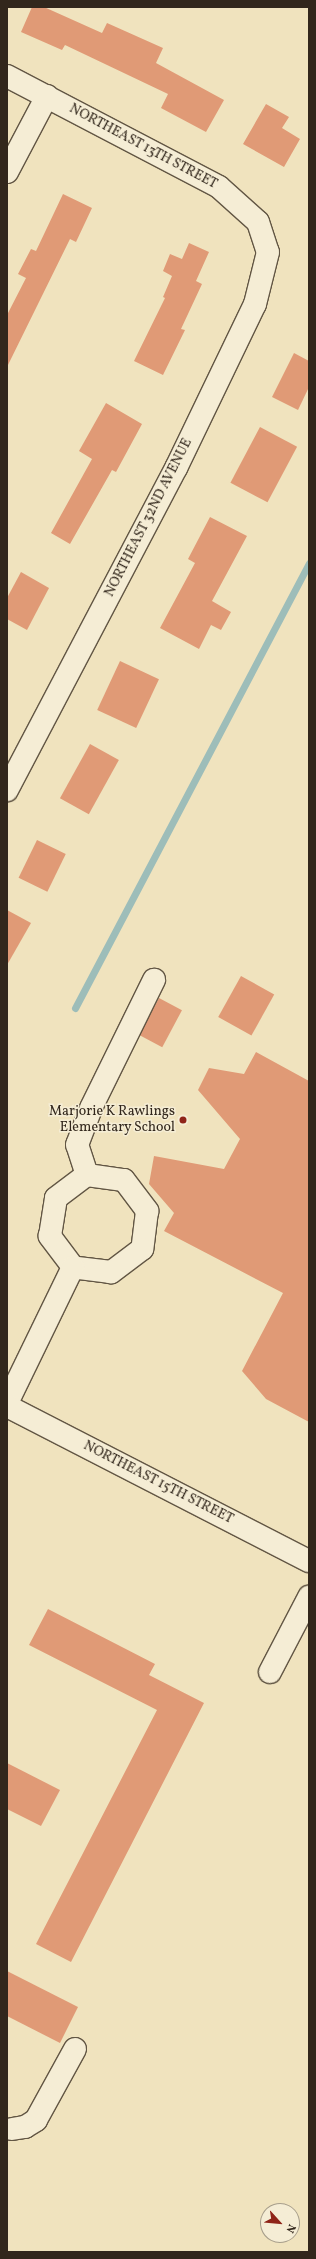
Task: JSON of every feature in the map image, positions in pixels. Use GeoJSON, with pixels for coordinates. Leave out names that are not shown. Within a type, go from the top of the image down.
{"type":"FeatureCollection","features":[{"type":"Feature","properties":{"kind":"street","name":"NORTHEAST 13TH STREET"},"geometry":{"type":"LineString","coordinates":[[7,76],[219,187],[258,222],[263,237]]}},
{"type":"Feature","properties":{"kind":"street"},"geometry":{"type":"LineString","coordinates":[[7,172],[47,96]]}},
{"type":"Feature","properties":{"kind":"street","name":"NORTHEAST 32ND AVENUE"},"geometry":{"type":"LineString","coordinates":[[7,790],[176,468],[256,304],[268,252],[263,237]]}},
{"type":"Feature","properties":{"kind":"street"},"geometry":{"type":"LineString","coordinates":[[86,1175],[77,1145],[91,1108],[154,980]]}},
{"type":"Feature","properties":{"kind":"street"},"geometry":{"type":"LineString","coordinates":[[86,1175],[124,1180],[147,1211],[142,1248],[111,1272],[74,1267],[50,1236],[56,1198],[86,1175]]}},
{"type":"Feature","properties":{"kind":"street"},"geometry":{"type":"LineString","coordinates":[[7,1405],[74,1267]]}},
{"type":"Feature","properties":{"kind":"street","name":"NORTHEAST 15TH STREET"},"geometry":{"type":"LineString","coordinates":[[7,1405],[309,1561]]}},
{"type":"Feature","properties":{"kind":"street"},"geometry":{"type":"LineString","coordinates":[[270,1672],[309,1597]]}},
{"type":"Feature","properties":{"kind":"street"},"geometry":{"type":"LineString","coordinates":[[12,2130],[25,2127],[36,2120],[74,2049]]}},
{"type":"Feature","properties":{"kind":"building"},"geometry":{"type":"Polygon","coordinates":[[[32,7],[44,7],[102,33],[107,23],[163,48],[156,63],[224,100],[206,132],[161,108],[168,94],[65,45],[62,50],[21,32],[32,7]]]}},
{"type":"Feature","properties":{"kind":"building"},"geometry":{"type":"Polygon","coordinates":[[[266,104],[289,117],[282,128],[300,139],[284,167],[243,144],[266,104]]]}},
{"type":"Feature","properties":{"kind":"building"},"geometry":{"type":"Polygon","coordinates":[[[63,194],[92,208],[76,242],[70,239],[7,367],[7,315],[26,278],[18,274],[31,249],[36,251],[63,194]]]}},
{"type":"Feature","properties":{"kind":"building"},"geometry":{"type":"Polygon","coordinates":[[[189,243],[209,252],[196,281],[202,284],[181,329],[185,330],[163,375],[134,361],[165,298],[163,297],[172,276],[163,271],[170,254],[182,259],[189,243]]]}},
{"type":"Feature","properties":{"kind":"building"},"geometry":{"type":"Polygon","coordinates":[[[294,353],[309,361],[309,387],[298,410],[272,397],[294,353]]]}},
{"type":"Feature","properties":{"kind":"building"},"geometry":{"type":"Polygon","coordinates":[[[106,403],[142,424],[116,472],[112,470],[70,544],[51,533],[92,459],[79,451],[106,403]]]}},
{"type":"Feature","properties":{"kind":"building"},"geometry":{"type":"Polygon","coordinates":[[[260,427],[297,447],[268,502],[230,483],[260,427]]]}},
{"type":"Feature","properties":{"kind":"building"},"geometry":{"type":"Polygon","coordinates":[[[210,517],[247,536],[212,601],[231,612],[221,630],[211,625],[199,649],[160,628],[195,563],[188,559],[210,517]]]}},
{"type":"Feature","properties":{"kind":"building"},"geometry":{"type":"Polygon","coordinates":[[[21,572],[49,588],[27,630],[7,619],[7,598],[21,572]]]}},
{"type":"Feature","properties":{"kind":"building"},"geometry":{"type":"Polygon","coordinates":[[[120,661],[159,679],[136,728],[97,710],[120,661]]]}},
{"type":"Feature","properties":{"kind":"building"},"geometry":{"type":"Polygon","coordinates":[[[90,744],[119,760],[89,814],[60,798],[90,744]]]}},
{"type":"Feature","properties":{"kind":"building"},"geometry":{"type":"Polygon","coordinates":[[[37,840],[66,854],[47,892],[19,878],[37,840]]]}},
{"type":"Feature","properties":{"kind":"building"},"geometry":{"type":"Polygon","coordinates":[[[7,910],[31,923],[7,965],[7,910]]]}},
{"type":"Feature","properties":{"kind":"building"},"geometry":{"type":"Polygon","coordinates":[[[241,976],[274,994],[251,1036],[218,1017],[241,976]]]}},
{"type":"Feature","properties":{"kind":"building"},"geometry":{"type":"Polygon","coordinates":[[[159,998],[182,1010],[162,1047],[139,1035],[159,998]]]}},
{"type":"Feature","properties":{"kind":"building"},"geometry":{"type":"Polygon","coordinates":[[[256,1052],[309,1081],[309,1422],[266,1399],[242,1371],[283,1293],[164,1231],[174,1213],[149,1184],[154,1156],[224,1169],[240,1139],[198,1090],[209,1068],[244,1074],[256,1052]]]}},
{"type":"Feature","properties":{"kind":"building"},"geometry":{"type":"Polygon","coordinates":[[[48,1609],[155,1664],[149,1675],[204,1703],[71,1962],[36,1944],[157,1710],[29,1645],[48,1609]]]}},
{"type":"Feature","properties":{"kind":"building"},"geometry":{"type":"Polygon","coordinates":[[[7,1763],[60,1790],[41,1826],[7,1809],[7,1763]]]}},
{"type":"Feature","properties":{"kind":"building"},"geometry":{"type":"Polygon","coordinates":[[[7,1971],[78,2007],[60,2043],[7,2016],[7,1971]]]}},
{"type":"Feature","properties":{"kind":"waterway"},"geometry":{"type":"LineString","coordinates":[[75,1008],[309,563]]}},
{"type":"Feature","properties":{"kind":"place","name":"Marjorie K Rawlings Elementary School"},"geometry":{"type":"Point","coordinates":[183,1120]}}]}
